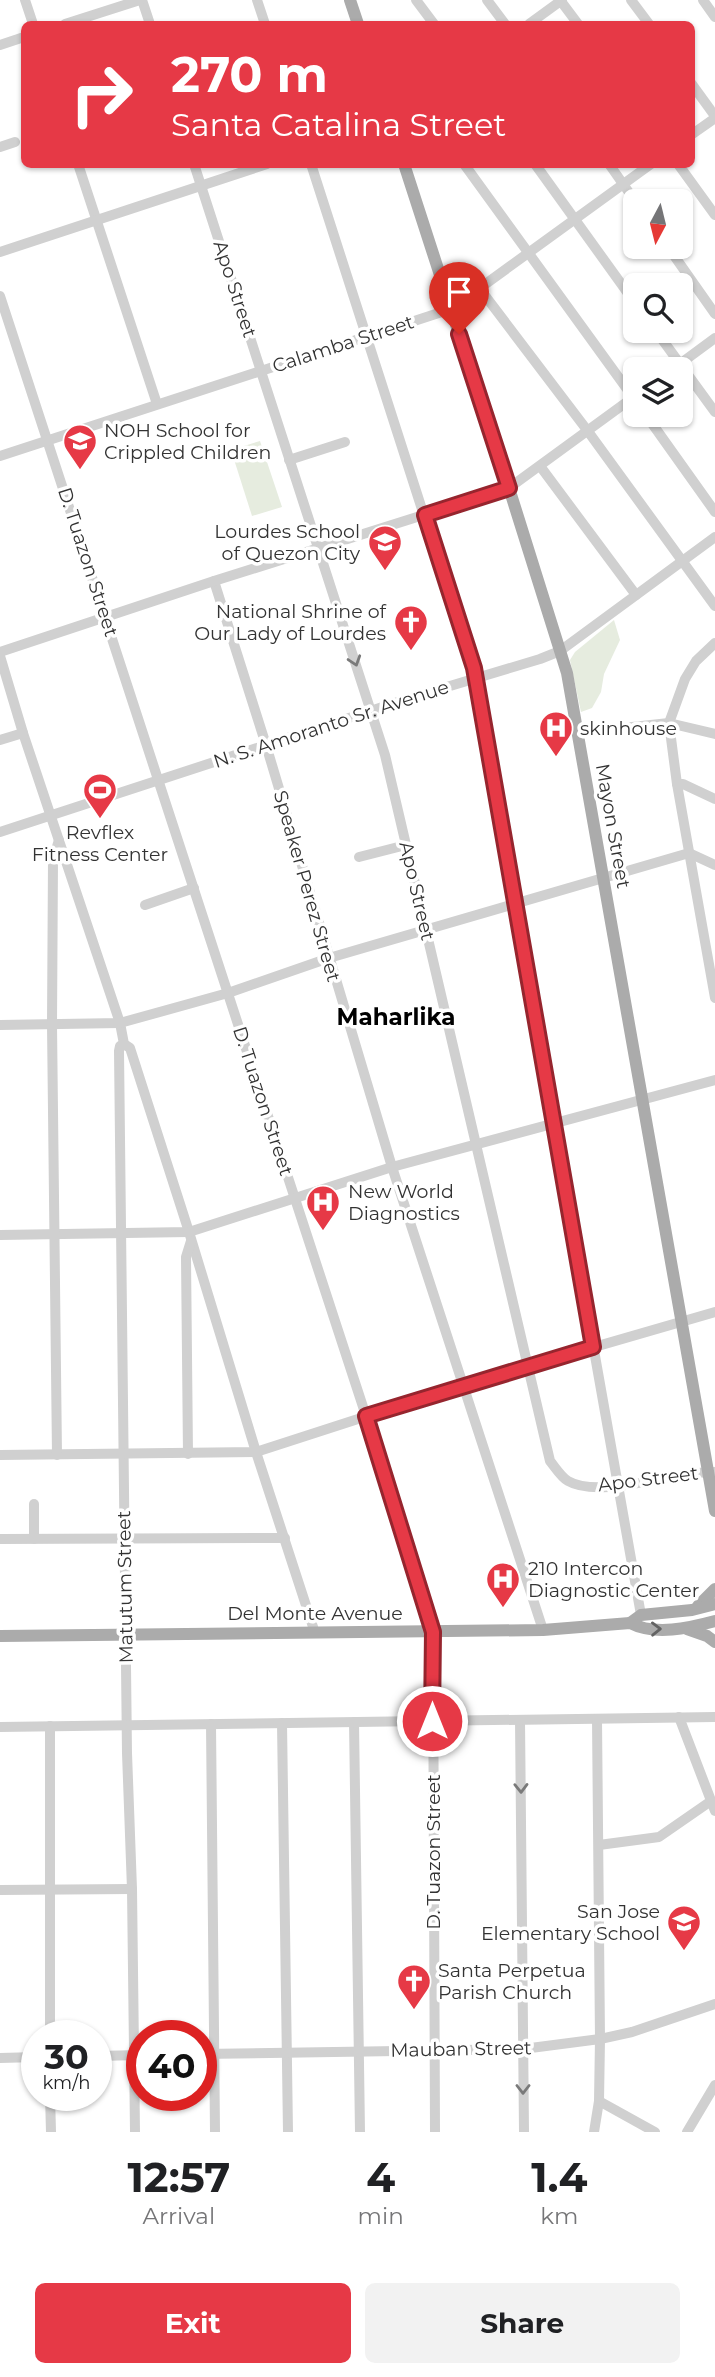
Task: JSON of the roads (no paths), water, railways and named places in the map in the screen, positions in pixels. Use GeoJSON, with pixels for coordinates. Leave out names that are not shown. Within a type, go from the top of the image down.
{"type":"FeatureCollection","features":[{"type":"Feature","properties":{"kind":"main road"},"geometry":{"type":"LineString","coordinates":[[350,0],[357,21]]}},
{"type":"Feature","properties":{"kind":"main road","name":"Mayon Street"},"geometry":{"type":"LineString","coordinates":[[405,168],[561,651],[640,1099],[711,1472],[715,1511]]}},
{"type":"Feature","properties":{"kind":"main road"},"geometry":{"type":"LineString","coordinates":[[692,1610],[715,1589]]}},
{"type":"Feature","properties":{"kind":"main road"},"geometry":{"type":"LineString","coordinates":[[630,1623],[641,1615],[692,1610],[715,1604]]}},
{"type":"Feature","properties":{"kind":"main road","name":"Del Monte Avenue"},"geometry":{"type":"LineString","coordinates":[[0,1636],[543,1630],[630,1623],[642,1629],[683,1628],[715,1621]]}},
{"type":"Feature","properties":{"kind":"main road"},"geometry":{"type":"LineString","coordinates":[[683,1628],[693,1630],[715,1642]]}},
{"type":"Feature","properties":{"kind":"street"},"geometry":{"type":"LineString","coordinates":[[25,0],[32,21]]}},
{"type":"Feature","properties":{"kind":"street"},"geometry":{"type":"LineString","coordinates":[[74,21],[141,0],[149,21]]}},
{"type":"Feature","properties":{"kind":"street"},"geometry":{"type":"LineString","coordinates":[[257,0],[264,21]]}},
{"type":"Feature","properties":{"kind":"street"},"geometry":{"type":"LineString","coordinates":[[416,0],[432,21]]}},
{"type":"Feature","properties":{"kind":"street"},"geometry":{"type":"LineString","coordinates":[[487,0],[503,21]]}},
{"type":"Feature","properties":{"kind":"street"},"geometry":{"type":"LineString","coordinates":[[533,21],[561,0],[576,21]]}},
{"type":"Feature","properties":{"kind":"street"},"geometry":{"type":"LineString","coordinates":[[631,0],[647,21]]}},
{"type":"Feature","properties":{"kind":"street"},"geometry":{"type":"LineString","coordinates":[[703,0],[715,17]]}},
{"type":"Feature","properties":{"kind":"street"},"geometry":{"type":"LineString","coordinates":[[0,46],[21,38]]}},
{"type":"Feature","properties":{"kind":"street"},"geometry":{"type":"LineString","coordinates":[[695,89],[715,117],[695,132]]}},
{"type":"Feature","properties":{"kind":"street"},"geometry":{"type":"LineString","coordinates":[[0,147],[15,142]]}},
{"type":"Feature","properties":{"kind":"street"},"geometry":{"type":"LineString","coordinates":[[79,168],[157,404]]}},
{"type":"Feature","properties":{"kind":"street","name":"Apo Street"},"geometry":{"type":"LineString","coordinates":[[195,168],[372,711],[477,1144],[550,1461],[567,1481],[579,1485],[618,1486],[711,1472]]}},
{"type":"Feature","properties":{"kind":"street"},"geometry":{"type":"LineString","coordinates":[[0,252],[254,168]]}},
{"type":"Feature","properties":{"kind":"street"},"geometry":{"type":"LineString","coordinates":[[312,168],[475,678],[641,1615]]}},
{"type":"Feature","properties":{"kind":"street"},"geometry":{"type":"LineString","coordinates":[[467,168],[623,382]]}},
{"type":"Feature","properties":{"kind":"street"},"geometry":{"type":"LineString","coordinates":[[538,168],[623,287]]}},
{"type":"Feature","properties":{"kind":"street"},"geometry":{"type":"LineString","coordinates":[[612,168],[627,189]]}},
{"type":"Feature","properties":{"kind":"street","name":"Calamba Street"},"geometry":{"type":"LineString","coordinates":[[0,456],[451,309],[646,168]]}},
{"type":"Feature","properties":{"kind":"street"},"geometry":{"type":"LineString","coordinates":[[681,168],[715,215]]}},
{"type":"Feature","properties":{"kind":"street"},"geometry":{"type":"LineString","coordinates":[[676,259],[715,314]]}},
{"type":"Feature","properties":{"kind":"street"},"geometry":{"type":"LineString","coordinates":[[480,289],[715,606]]}},
{"type":"Feature","properties":{"kind":"street","name":"D. Tuazon Street"},"geometry":{"type":"LineString","coordinates":[[0,296],[366,1416],[433,1632],[435,2132]]}},
{"type":"Feature","properties":{"kind":"street"},"geometry":{"type":"LineString","coordinates":[[690,357],[715,338]]}},
{"type":"Feature","properties":{"kind":"street"},"geometry":{"type":"LineString","coordinates":[[693,386],[715,412]]}},
{"type":"Feature","properties":{"kind":"street"},"geometry":{"type":"LineString","coordinates":[[315,1633],[130,1048],[124,1044],[120,1023],[23,733],[0,654],[106,616],[509,488],[623,406]]}},
{"type":"Feature","properties":{"kind":"street"},"geometry":{"type":"LineString","coordinates":[[655,427],[715,512]]}},
{"type":"Feature","properties":{"kind":"street"},"geometry":{"type":"LineString","coordinates":[[289,460],[345,442]]}},
{"type":"Feature","properties":{"kind":"street"},"geometry":{"type":"LineString","coordinates":[[540,466],[636,595]]}},
{"type":"Feature","properties":{"kind":"street","name":"N. S. Amoranto Sr. Avenue"},"geometry":{"type":"LineString","coordinates":[[0,832],[561,651],[715,537]]}},
{"type":"Feature","properties":{"kind":"street","name":"Speaker Perez Street"},"geometry":{"type":"LineString","coordinates":[[214,581],[392,1167],[543,1630]]}},
{"type":"Feature","properties":{"kind":"street"},"geometry":{"type":"LineString","coordinates":[[715,643],[696,661],[685,679],[669,723],[677,784],[715,998]]}},
{"type":"Feature","properties":{"kind":"street"},"geometry":{"type":"LineString","coordinates":[[577,733],[669,723],[715,734]]}},
{"type":"Feature","properties":{"kind":"street"},"geometry":{"type":"LineString","coordinates":[[0,740],[23,733]]}},
{"type":"Feature","properties":{"kind":"street"},"geometry":{"type":"LineString","coordinates":[[677,784],[683,784],[715,799]]}},
{"type":"Feature","properties":{"kind":"street"},"geometry":{"type":"LineString","coordinates":[[57,1455],[52,1025],[53,860],[59,840]]}},
{"type":"Feature","properties":{"kind":"street"},"geometry":{"type":"LineString","coordinates":[[359,857],[406,845]]}},
{"type":"Feature","properties":{"kind":"street"},"geometry":{"type":"LineString","coordinates":[[0,1025],[120,1023],[228,993],[329,958],[689,853],[715,865]]}},
{"type":"Feature","properties":{"kind":"street"},"geometry":{"type":"LineString","coordinates":[[145,905],[194,888]]}},
{"type":"Feature","properties":{"kind":"street","name":"Matutum Street"},"geometry":{"type":"LineString","coordinates":[[124,1044],[119,1051],[125,1634],[137,2020]]}},
{"type":"Feature","properties":{"kind":"street"},"geometry":{"type":"LineString","coordinates":[[0,1235],[122,1233],[190,1236],[294,1198],[392,1167],[715,1080]]}},
{"type":"Feature","properties":{"kind":"street"},"geometry":{"type":"LineString","coordinates":[[188,1454],[186,1257],[190,1236]]}},
{"type":"Feature","properties":{"kind":"street"},"geometry":{"type":"LineString","coordinates":[[0,1455],[256,1452],[528,1365],[715,1312]]}},
{"type":"Feature","properties":{"kind":"street"},"geometry":{"type":"LineString","coordinates":[[34,1504],[34,1539]]}},
{"type":"Feature","properties":{"kind":"street"},"geometry":{"type":"LineString","coordinates":[[0,1539],[285,1538]]}},
{"type":"Feature","properties":{"kind":"street"},"geometry":{"type":"LineString","coordinates":[[598,1845],[659,1837],[713,1806],[679,1717]]}},
{"type":"Feature","properties":{"kind":"street"},"geometry":{"type":"LineString","coordinates":[[0,1727],[715,1717]]}},
{"type":"Feature","properties":{"kind":"street"},"geometry":{"type":"LineString","coordinates":[[594,2132],[599,2101],[600,2039],[597,1718]]}},
{"type":"Feature","properties":{"kind":"street"},"geometry":{"type":"LineString","coordinates":[[520,1720],[524,2132]]}},
{"type":"Feature","properties":{"kind":"street"},"geometry":{"type":"LineString","coordinates":[[354,1722],[360,2132]]}},
{"type":"Feature","properties":{"kind":"street"},"geometry":{"type":"LineString","coordinates":[[282,1723],[288,2132]]}},
{"type":"Feature","properties":{"kind":"street"},"geometry":{"type":"LineString","coordinates":[[211,1724],[213,2020]]}},
{"type":"Feature","properties":{"kind":"street"},"geometry":{"type":"LineString","coordinates":[[50,1726],[50,2020]]}},
{"type":"Feature","properties":{"kind":"street"},"geometry":{"type":"LineString","coordinates":[[0,1890],[132,1889]]}},
{"type":"Feature","properties":{"kind":"street","name":"Mauban Street"},"geometry":{"type":"LineString","coordinates":[[217,2054],[523,2049],[632,2032],[715,2004]]}},
{"type":"Feature","properties":{"kind":"street"},"geometry":{"type":"LineString","coordinates":[[0,2058],[21,2057]]}},
{"type":"Feature","properties":{"kind":"street"},"geometry":{"type":"LineString","coordinates":[[688,2132],[715,2085]]}},
{"type":"Feature","properties":{"kind":"street"},"geometry":{"type":"LineString","coordinates":[[599,2101],[655,2132]]}},
{"type":"Feature","properties":{"kind":"street"},"geometry":{"type":"LineString","coordinates":[[50,2111],[51,2132]]}},
{"type":"Feature","properties":{"kind":"street","name":"Matutum Street"},"geometry":{"type":"LineString","coordinates":[[135,2132],[136,2111]]}},
{"type":"Feature","properties":{"kind":"street"},"geometry":{"type":"LineString","coordinates":[[214,2111],[215,2132]]}},
{"type":"Feature","properties":{"kind":"place","name":"NOH School for Crippled Children"},"geometry":{"type":"Point","coordinates":[80,471]}},
{"type":"Feature","properties":{"kind":"place","name":"Lourdes School of Quezon City"},"geometry":{"type":"Point","coordinates":[385,572]}},
{"type":"Feature","properties":{"kind":"place","name":"National Shrine of Our Lady of Lourdes"},"geometry":{"type":"Point","coordinates":[411,652]}},
{"type":"Feature","properties":{"kind":"place","name":"skinhouse"},"geometry":{"type":"Point","coordinates":[556,758]}},
{"type":"Feature","properties":{"kind":"place","name":"Revflex Fitness Center"},"geometry":{"type":"Point","coordinates":[100,820]}},
{"type":"Feature","properties":{"kind":"place","name":"New World Diagnostics"},"geometry":{"type":"Point","coordinates":[323,1232]}},
{"type":"Feature","properties":{"kind":"place","name":"210 Intercon Diagnostic Center"},"geometry":{"type":"Point","coordinates":[503,1609]}},
{"type":"Feature","properties":{"kind":"place","name":"San Jose Elementary School"},"geometry":{"type":"Point","coordinates":[684,1952]}},
{"type":"Feature","properties":{"kind":"place","name":"Santa Perpetua Parish Church"},"geometry":{"type":"Point","coordinates":[414,2011]}},
{"type":"Feature","properties":{"kind":"district","name":"Maharlika"},"geometry":{"type":"Point","coordinates":[396,1017]}}]}
